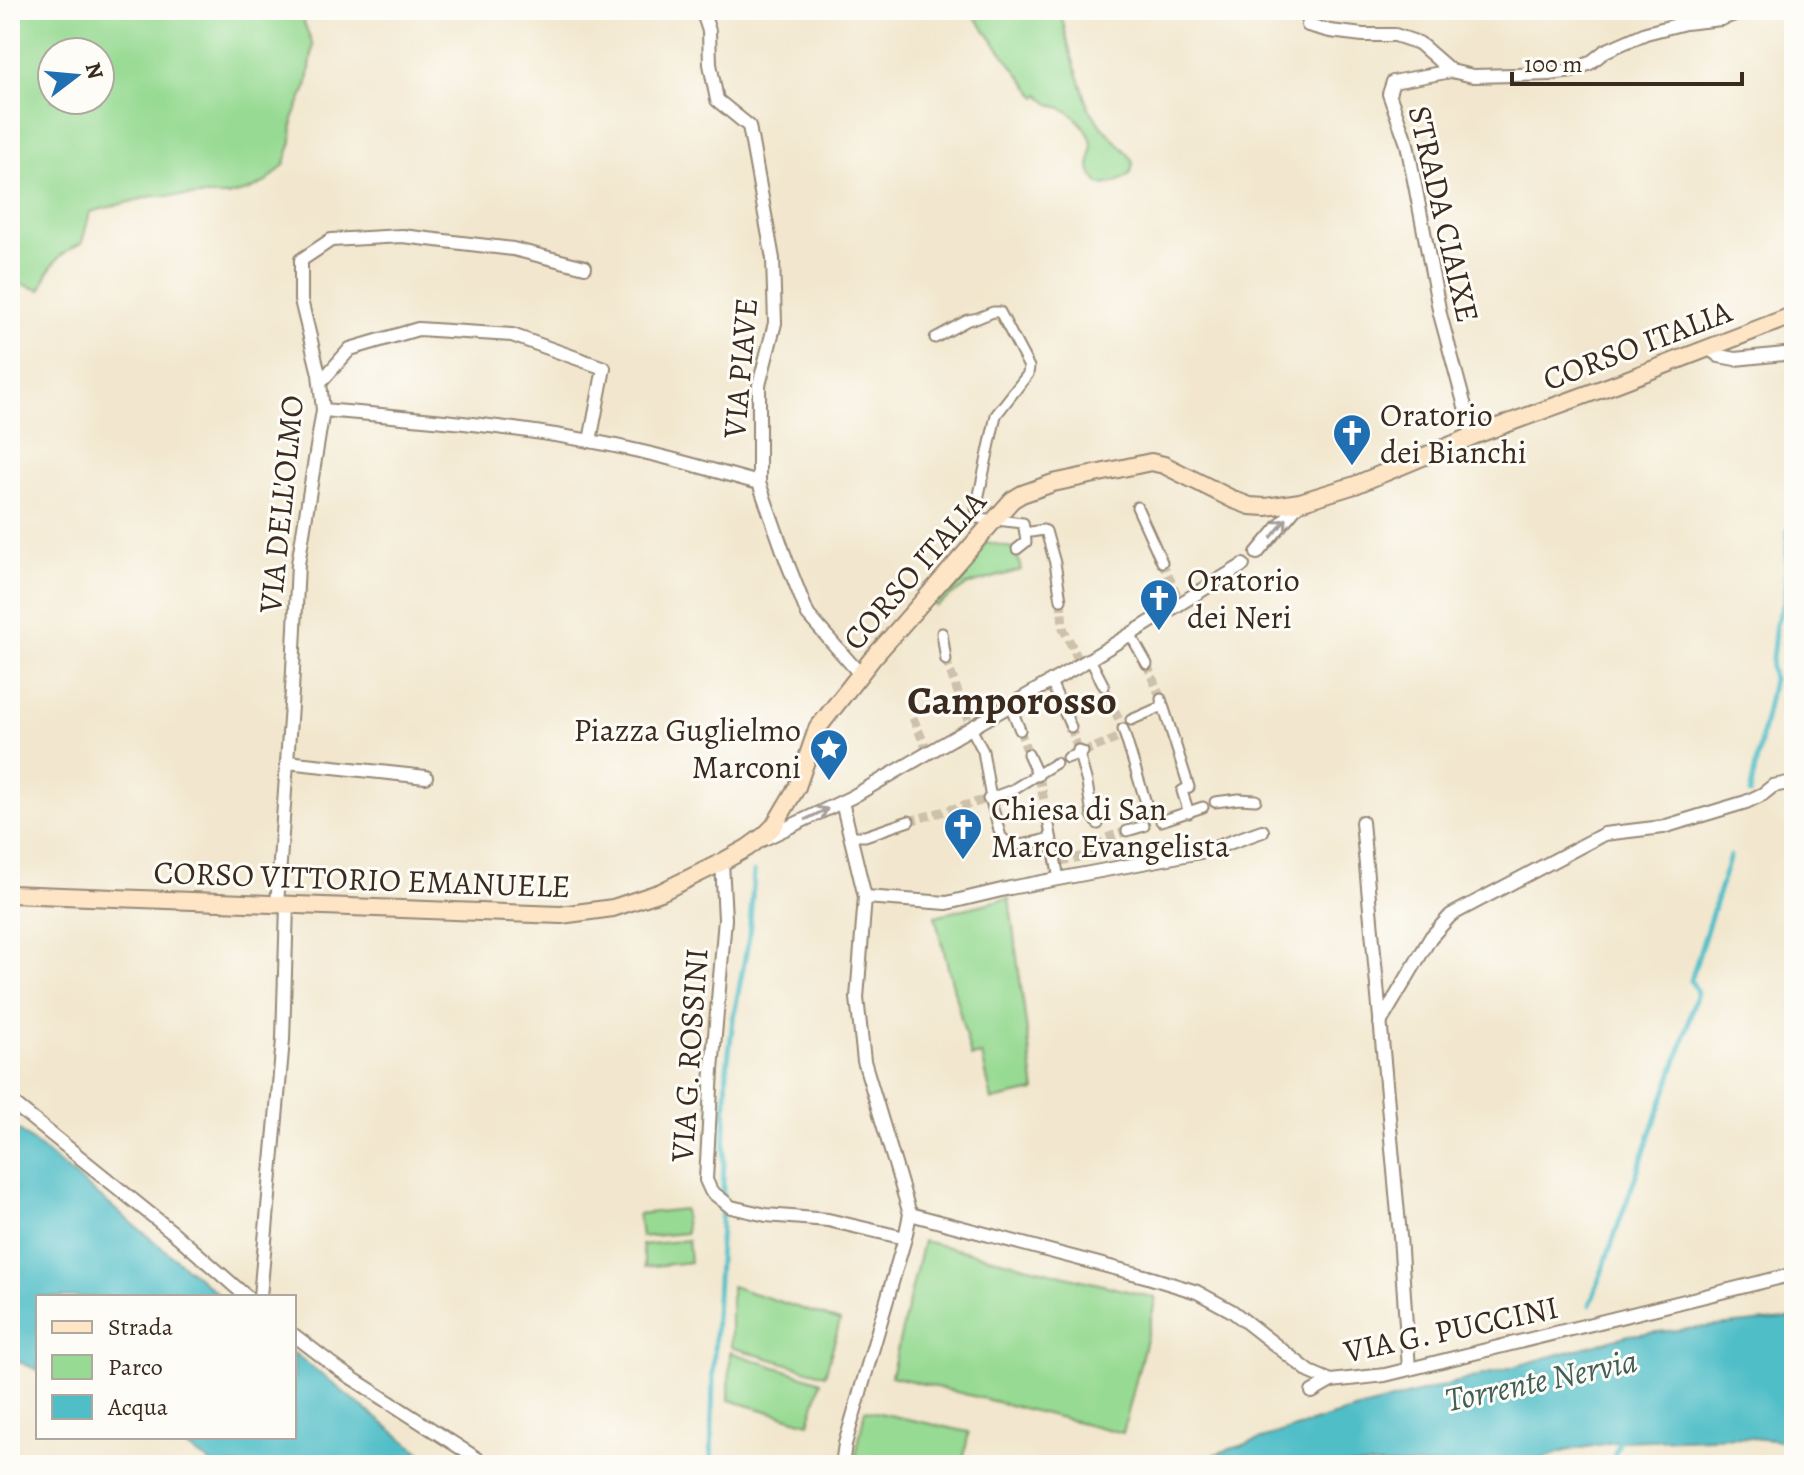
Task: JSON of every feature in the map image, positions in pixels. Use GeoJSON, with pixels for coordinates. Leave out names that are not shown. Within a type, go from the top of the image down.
{"type":"FeatureCollection","features":[{"type":"Feature","properties":{"kind":"main road","name":"CORSO ITALIA"},"geometry":{"type":"LineString","coordinates":[[747,848],[778,828],[797,787],[817,729],[860,674],[993,521],[1012,500],[1022,494],[1053,483],[1151,462],[1164,465],[1250,506],[1300,502],[1355,485],[1473,436],[1794,315]]}},
{"type":"Feature","properties":{"kind":"main road","name":"CORSO VITTORIO EMANUELE"},"geometry":{"type":"LineString","coordinates":[[10,894],[561,915],[587,913],[638,901],[747,848]]}},
{"type":"Feature","properties":{"kind":"street","name":"VIA PIAVE"},"geometry":{"type":"LineString","coordinates":[[702,10],[709,31],[710,64],[717,100],[749,126],[773,259],[775,323],[759,385],[759,483],[808,615],[860,674]]}},
{"type":"Feature","properties":{"kind":"street","name":"STRADA CIAIXE"},"geometry":{"type":"LineString","coordinates":[[1473,436],[1440,314],[1407,144],[1389,94],[1393,82],[1451,71],[1473,76],[1572,71],[1590,63],[1605,51],[1646,33],[1685,23],[1721,19],[1746,10]]}},
{"type":"Feature","properties":{"kind":"street"},"geometry":{"type":"LineString","coordinates":[[1308,25],[1363,35],[1395,35],[1419,43],[1451,71]]}},
{"type":"Feature","properties":{"kind":"street","name":"VIA DELL'OLMO"},"geometry":{"type":"LineString","coordinates":[[260,1295],[283,1040],[282,905],[298,564],[323,410],[301,300],[301,260],[331,240],[402,236],[513,249],[585,267]]}},
{"type":"Feature","properties":{"kind":"street"},"geometry":{"type":"LineString","coordinates":[[935,338],[968,320],[1000,312],[1029,367],[1025,379],[996,415],[976,509],[978,518],[1023,523],[1026,542],[1017,549]]}},
{"type":"Feature","properties":{"kind":"street"},"geometry":{"type":"LineString","coordinates":[[320,383],[350,349],[418,329],[512,335],[604,368],[590,441]]}},
{"type":"Feature","properties":{"kind":"street"},"geometry":{"type":"LineString","coordinates":[[1708,348],[1719,356],[1735,359],[1794,353]]}},
{"type":"Feature","properties":{"kind":"street"},"geometry":{"type":"LineString","coordinates":[[323,410],[490,425],[590,441],[759,483]]}},
{"type":"Feature","properties":{"kind":"street"},"geometry":{"type":"LineString","coordinates":[[1257,553],[1300,502]]}},
{"type":"Feature","properties":{"kind":"street"},"geometry":{"type":"LineString","coordinates":[[1137,507],[1162,562]]}},
{"type":"Feature","properties":{"kind":"street"},"geometry":{"type":"LineString","coordinates":[[1025,533],[1046,531],[1061,600]]}},
{"type":"Feature","properties":{"kind":"street"},"geometry":{"type":"LineString","coordinates":[[778,828],[842,802],[1090,659],[1243,565]]}},
{"type":"Feature","properties":{"kind":"street"},"geometry":{"type":"LineString","coordinates":[[942,633],[946,660]]}},
{"type":"Feature","properties":{"kind":"street"},"geometry":{"type":"LineString","coordinates":[[1132,633],[1147,664]]}},
{"type":"Feature","properties":{"kind":"street"},"geometry":{"type":"LineString","coordinates":[[1090,659],[1104,686]]}},
{"type":"Feature","properties":{"kind":"street"},"geometry":{"type":"LineString","coordinates":[[1051,682],[1071,727]]}},
{"type":"Feature","properties":{"kind":"street"},"geometry":{"type":"LineString","coordinates":[[1131,720],[1162,703],[1189,787],[1182,791],[1189,813]]}},
{"type":"Feature","properties":{"kind":"street"},"geometry":{"type":"LineString","coordinates":[[1010,705],[1020,730]]}},
{"type":"Feature","properties":{"kind":"street"},"geometry":{"type":"LineString","coordinates":[[971,728],[983,751],[989,799],[1005,841],[1017,846],[1051,838]]}},
{"type":"Feature","properties":{"kind":"street"},"geometry":{"type":"LineString","coordinates":[[1123,733],[1146,803]]}},
{"type":"Feature","properties":{"kind":"street"},"geometry":{"type":"LineString","coordinates":[[1067,758],[1080,752],[1092,815],[1098,824]]}},
{"type":"Feature","properties":{"kind":"street"},"geometry":{"type":"LineString","coordinates":[[1028,754],[1038,775]]}},
{"type":"Feature","properties":{"kind":"street"},"geometry":{"type":"LineString","coordinates":[[287,762],[426,777]]}},
{"type":"Feature","properties":{"kind":"street"},"geometry":{"type":"LineString","coordinates":[[989,799],[1012,790],[1056,763]]}},
{"type":"Feature","properties":{"kind":"street"},"geometry":{"type":"LineString","coordinates":[[1380,1023],[1431,937],[1451,915],[1604,834],[1663,827],[1746,802],[1773,786],[1794,785]]}},
{"type":"Feature","properties":{"kind":"street"},"geometry":{"type":"LineString","coordinates":[[1215,802],[1256,800]]}},
{"type":"Feature","properties":{"kind":"street"},"geometry":{"type":"LineString","coordinates":[[842,802],[865,897],[857,998],[864,1061],[910,1214],[845,1444],[842,1465]]}},
{"type":"Feature","properties":{"kind":"street"},"geometry":{"type":"LineString","coordinates":[[1161,821],[1203,807]]}},
{"type":"Feature","properties":{"kind":"street"},"geometry":{"type":"LineString","coordinates":[[1047,814],[1059,879]]}},
{"type":"Feature","properties":{"kind":"street"},"geometry":{"type":"LineString","coordinates":[[851,836],[865,836],[909,821]]}},
{"type":"Feature","properties":{"kind":"street"},"geometry":{"type":"LineString","coordinates":[[1362,822],[1400,1236],[1409,1369]]}},
{"type":"Feature","properties":{"kind":"street"},"geometry":{"type":"LineString","coordinates":[[1127,831],[1142,825]]}},
{"type":"Feature","properties":{"kind":"street"},"geometry":{"type":"LineString","coordinates":[[865,897],[947,903],[1206,851],[1262,831]]}},
{"type":"Feature","properties":{"kind":"street","name":"VIA G. ROSSINI"},"geometry":{"type":"LineString","coordinates":[[722,862],[725,919],[706,1180],[711,1191],[731,1207],[766,1215],[828,1220],[905,1238]]}},
{"type":"Feature","properties":{"kind":"street"},"geometry":{"type":"LineString","coordinates":[[10,1101],[175,1234],[245,1295]]}},
{"type":"Feature","properties":{"kind":"street","name":"VIA G. PUCCINI"},"geometry":{"type":"LineString","coordinates":[[910,1214],[1197,1292],[1232,1311],[1310,1372],[1331,1381],[1360,1379],[1409,1369],[1794,1274]]}},
{"type":"Feature","properties":{"kind":"street"},"geometry":{"type":"LineString","coordinates":[[296,1337],[341,1371],[487,1465]]}},
{"type":"Feature","properties":{"kind":"street"},"geometry":{"type":"LineString","coordinates":[[1312,1392],[1331,1381]]}},
{"type":"Feature","properties":{"kind":"green space"},"geometry":{"type":"Polygon","coordinates":[[[10,10],[299,10],[313,46],[308,83],[293,119],[292,142],[284,165],[268,181],[248,191],[227,196],[153,196],[90,212],[82,243],[56,261],[41,290],[10,281],[10,10]]]}},
{"type":"Feature","properties":{"kind":"green space"},"geometry":{"type":"Polygon","coordinates":[[[969,10],[1060,10],[1089,108],[1133,162],[1131,173],[1110,184],[1101,185],[1094,178],[1090,165],[1091,140],[1084,127],[1066,110],[1050,104],[1040,94],[1037,97],[969,10]]]}},
{"type":"Feature","properties":{"kind":"green space"},"geometry":{"type":"Polygon","coordinates":[[[987,542],[1016,549],[1021,570],[967,585],[936,606],[931,602],[987,542]]]}},
{"type":"Feature","properties":{"kind":"green space"},"geometry":{"type":"Polygon","coordinates":[[[1009,898],[1035,1091],[992,1100],[982,1055],[971,1057],[935,916],[1009,898]]]}},
{"type":"Feature","properties":{"kind":"green space"},"geometry":{"type":"Polygon","coordinates":[[[684,1209],[686,1233],[641,1237],[638,1214],[684,1209]]]}},
{"type":"Feature","properties":{"kind":"green space"},"geometry":{"type":"Polygon","coordinates":[[[688,1240],[690,1262],[645,1267],[642,1245],[688,1240]]]}},
{"type":"Feature","properties":{"kind":"green space"},"geometry":{"type":"Polygon","coordinates":[[[923,1241],[1156,1298],[1123,1433],[891,1376],[923,1241]]]}},
{"type":"Feature","properties":{"kind":"green space"},"geometry":{"type":"Polygon","coordinates":[[[731,1286],[840,1321],[825,1375],[731,1347],[731,1286]]]}},
{"type":"Feature","properties":{"kind":"green space"},"geometry":{"type":"Polygon","coordinates":[[[730,1352],[821,1382],[809,1423],[729,1400],[730,1352]]]}},
{"type":"Feature","properties":{"kind":"green space"},"geometry":{"type":"Polygon","coordinates":[[[865,1410],[969,1432],[962,1465],[854,1465],[865,1410]]]}},
{"type":"Feature","properties":{"kind":"water"},"geometry":{"type":"Polygon","coordinates":[[[10,1123],[220,1295],[36,1295],[36,1369],[10,1358],[10,1123]]]}},
{"type":"Feature","properties":{"kind":"water","name":"Torrente Nervia"},"geometry":{"type":"Polygon","coordinates":[[[1794,1318],[1794,1442],[1740,1437],[1620,1441],[1565,1451],[1524,1465],[1181,1465],[1333,1416],[1629,1335],[1794,1318]]]}},
{"type":"Feature","properties":{"kind":"water"},"geometry":{"type":"Polygon","coordinates":[[[296,1355],[422,1454],[431,1465],[214,1465],[175,1439],[296,1439],[296,1355]]]}},
{"type":"Feature","properties":{"kind":"waterway"},"geometry":{"type":"LineString","coordinates":[[1750,794],[1773,679],[1771,667],[1776,624],[1785,600],[1788,530]]}},
{"type":"Feature","properties":{"kind":"waterway"},"geometry":{"type":"LineString","coordinates":[[1590,1305],[1682,1045],[1697,992],[1691,980],[1730,856]]}},
{"type":"Feature","properties":{"kind":"waterway"},"geometry":{"type":"LineString","coordinates":[[711,1465],[727,1068],[749,937],[754,872]]}},
{"type":"Feature","properties":{"kind":"waterway"},"geometry":{"type":"LineString","coordinates":[[1611,1465],[1621,1436]]}},
{"type":"Feature","properties":{"kind":"tunnel"},"geometry":{"type":"LineString","coordinates":[[1162,562],[1179,599]]}},
{"type":"Feature","properties":{"kind":"tunnel"},"geometry":{"type":"LineString","coordinates":[[1061,600],[1063,628],[1081,665]]}},
{"type":"Feature","properties":{"kind":"tunnel"},"geometry":{"type":"LineString","coordinates":[[946,660],[971,728]]}},
{"type":"Feature","properties":{"kind":"tunnel"},"geometry":{"type":"LineString","coordinates":[[1147,664],[1161,699]]}},
{"type":"Feature","properties":{"kind":"tunnel"},"geometry":{"type":"LineString","coordinates":[[1104,686],[1123,729]]}},
{"type":"Feature","properties":{"kind":"tunnel"},"geometry":{"type":"LineString","coordinates":[[913,718],[928,752]]}},
{"type":"Feature","properties":{"kind":"tunnel"},"geometry":{"type":"LineString","coordinates":[[1071,727],[1078,750]]}},
{"type":"Feature","properties":{"kind":"tunnel"},"geometry":{"type":"LineString","coordinates":[[1020,730],[1028,754]]}},
{"type":"Feature","properties":{"kind":"tunnel"},"geometry":{"type":"LineString","coordinates":[[1083,752],[1121,737]]}},
{"type":"Feature","properties":{"kind":"tunnel"},"geometry":{"type":"LineString","coordinates":[[1039,777],[1047,814]]}},
{"type":"Feature","properties":{"kind":"tunnel"},"geometry":{"type":"LineString","coordinates":[[909,821],[988,799]]}},
{"type":"Feature","properties":{"kind":"tunnel"},"geometry":{"type":"LineString","coordinates":[[1141,822],[1146,803]]}},
{"type":"Feature","properties":{"kind":"tunnel"},"geometry":{"type":"LineString","coordinates":[[1060,861],[1085,856],[1106,838],[1127,831]]}},
{"type":"Feature","properties":{"kind":"place","name":"Oratorio dei Bianchi"},"geometry":{"type":"Point","coordinates":[1352,467]}},
{"type":"Feature","properties":{"kind":"place","name":"Oratorio dei Neri"},"geometry":{"type":"Point","coordinates":[1159,632]}},
{"type":"Feature","properties":{"kind":"place","name":"Piazza Guglielmo Marconi"},"geometry":{"type":"Point","coordinates":[829,782]}},
{"type":"Feature","properties":{"kind":"place","name":"Chiesa di San Marco Evangelista"},"geometry":{"type":"Point","coordinates":[963,861]}},
{"type":"Feature","properties":{"kind":"district","name":"Camporosso"},"geometry":{"type":"Point","coordinates":[1012,700]}}]}
